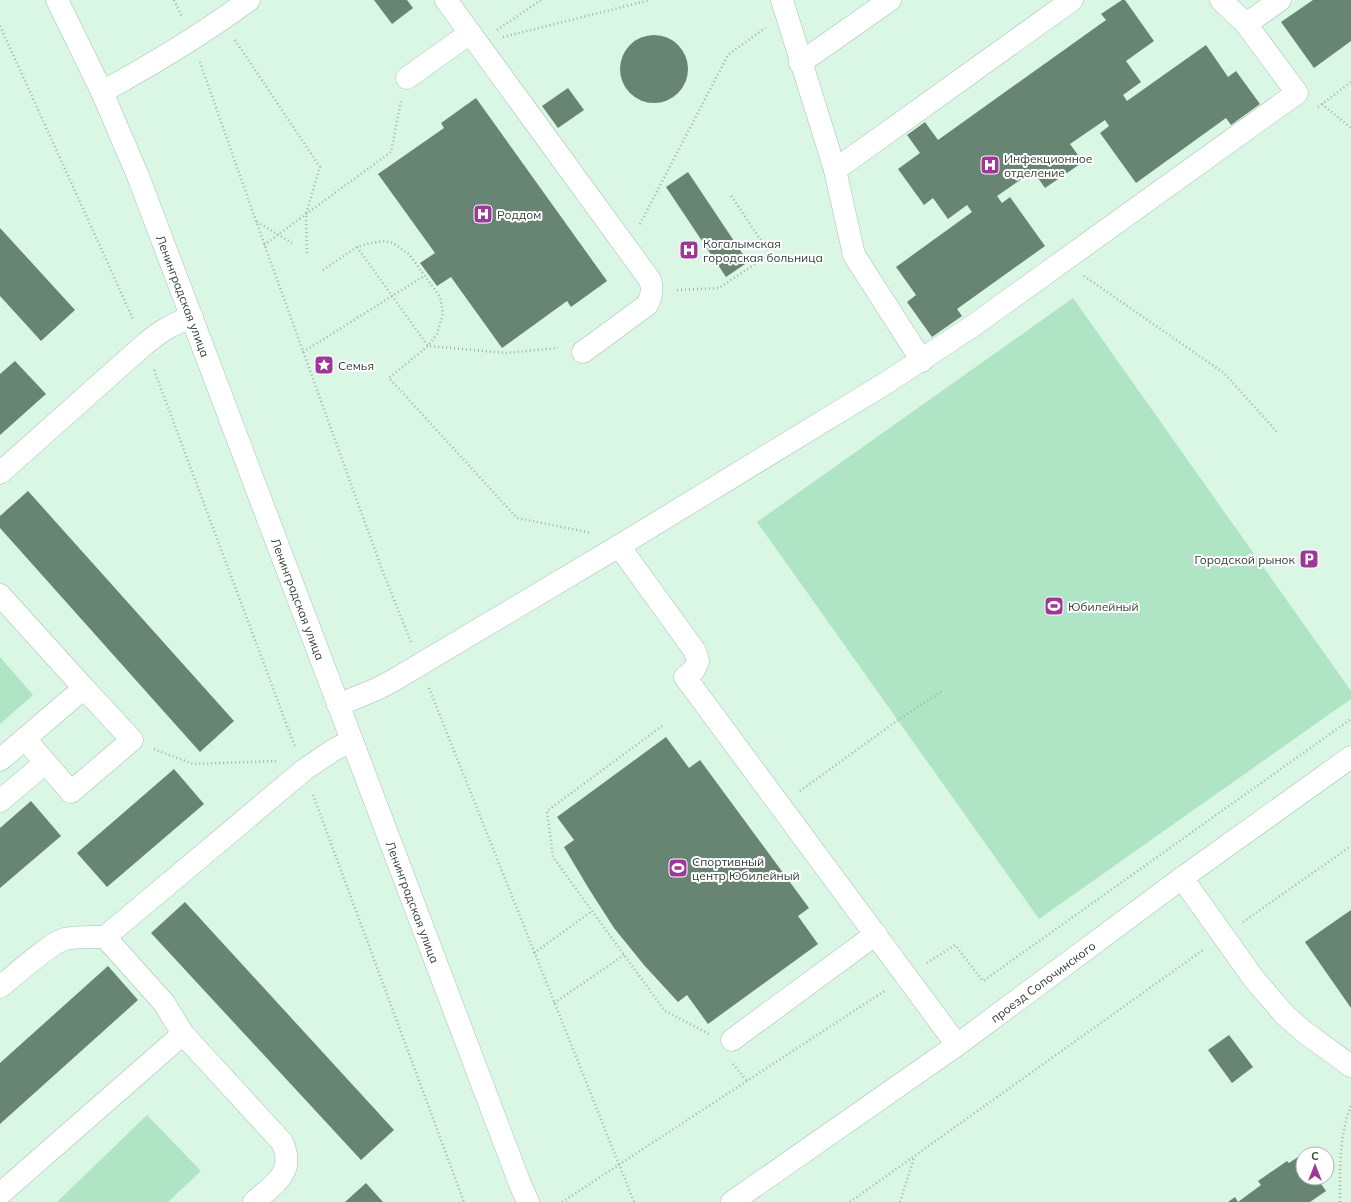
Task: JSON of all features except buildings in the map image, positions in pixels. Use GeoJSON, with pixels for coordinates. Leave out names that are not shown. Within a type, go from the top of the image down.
{"type":"FeatureCollection","features":[{"type":"Feature","properties":{"kind":"street","name":"Ленинградская улица"},"geometry":{"type":"LineString","coordinates":[[57,0],[102,92],[138,176],[528,1202]]}},
{"type":"Feature","properties":{"kind":"street"},"geometry":{"type":"LineString","coordinates":[[102,92],[192,40],[248,0]]}},
{"type":"Feature","properties":{"kind":"street"},"geometry":{"type":"LineString","coordinates":[[446,0],[650,280],[652,297],[647,305],[583,352]]}},
{"type":"Feature","properties":{"kind":"street"},"geometry":{"type":"LineString","coordinates":[[800,63],[890,0]]}},
{"type":"Feature","properties":{"kind":"street"},"geometry":{"type":"LineString","coordinates":[[835,170],[1072,0]]}},
{"type":"Feature","properties":{"kind":"street"},"geometry":{"type":"LineString","coordinates":[[338,705],[376,689],[420,664],[614,548],[922,360],[974,325],[1297,93],[1246,24],[1220,0]]}},
{"type":"Feature","properties":{"kind":"street"},"geometry":{"type":"LineString","coordinates":[[1246,24],[1280,0]]}},
{"type":"Feature","properties":{"kind":"street"},"geometry":{"type":"LineString","coordinates":[[784,7],[800,63],[835,170],[854,255],[922,360]]}},
{"type":"Feature","properties":{"kind":"street"},"geometry":{"type":"LineString","coordinates":[[404,87],[474,38]]}},
{"type":"Feature","properties":{"kind":"street"},"geometry":{"type":"LineString","coordinates":[[0,473],[145,344],[174,323],[192,317]]}},
{"type":"Feature","properties":{"kind":"street"},"geometry":{"type":"LineString","coordinates":[[614,548],[695,652],[698,661],[694,670],[685,677],[957,1045]]}},
{"type":"Feature","properties":{"kind":"street"},"geometry":{"type":"LineString","coordinates":[[0,595],[132,740],[71,792],[24,740]]}},
{"type":"Feature","properties":{"kind":"street"},"geometry":{"type":"LineString","coordinates":[[0,760],[84,688]]}},
{"type":"Feature","properties":{"kind":"street"},"geometry":{"type":"LineString","coordinates":[[0,987],[44,952],[63,940],[85,937],[105,937],[302,765],[352,741]]}},
{"type":"Feature","properties":{"kind":"street","name":"проезд Сопочинского"},"geometry":{"type":"LineString","coordinates":[[732,1202],[957,1045],[1182,878],[1351,757]]}},
{"type":"Feature","properties":{"kind":"street"},"geometry":{"type":"LineString","coordinates":[[0,802],[44,763]]}},
{"type":"Feature","properties":{"kind":"street"},"geometry":{"type":"LineString","coordinates":[[1182,878],[1254,980],[1285,1015],[1303,1031],[1351,1066]]}},
{"type":"Feature","properties":{"kind":"street"},"geometry":{"type":"LineString","coordinates":[[730,1049],[876,934]]}},
{"type":"Feature","properties":{"kind":"street"},"geometry":{"type":"LineString","coordinates":[[105,937],[164,1003],[183,1034],[282,1142],[286,1152],[287,1165],[282,1176],[254,1202]]}},
{"type":"Feature","properties":{"kind":"street"},"geometry":{"type":"LineString","coordinates":[[0,1194],[183,1034]]}},
{"type":"Feature","properties":{"kind":"path"},"geometry":{"type":"LineString","coordinates":[[174,0],[192,40],[264,245],[381,567],[634,1202]]}},
{"type":"Feature","properties":{"kind":"path"},"geometry":{"type":"LineString","coordinates":[[474,38],[541,0]]}},
{"type":"Feature","properties":{"kind":"path"},"geometry":{"type":"LineString","coordinates":[[474,38],[650,0]]}},
{"type":"Feature","properties":{"kind":"path"},"geometry":{"type":"LineString","coordinates":[[638,228],[728,55],[784,7]]}},
{"type":"Feature","properties":{"kind":"path"},"geometry":{"type":"LineString","coordinates":[[222,20],[320,167],[306,214],[307,253]]}},
{"type":"Feature","properties":{"kind":"path"},"geometry":{"type":"LineString","coordinates":[[0,26],[145,344],[464,1202]]}},
{"type":"Feature","properties":{"kind":"path"},"geometry":{"type":"LineString","coordinates":[[1322,104],[1351,82]]}},
{"type":"Feature","properties":{"kind":"path"},"geometry":{"type":"LineString","coordinates":[[264,245],[391,152],[404,87]]}},
{"type":"Feature","properties":{"kind":"path"},"geometry":{"type":"LineString","coordinates":[[1297,93],[1318,100],[1351,128]]}},
{"type":"Feature","properties":{"kind":"path"},"geometry":{"type":"LineString","coordinates":[[652,291],[719,288],[770,254],[730,194]]}},
{"type":"Feature","properties":{"kind":"path"},"geometry":{"type":"LineString","coordinates":[[256,221],[292,244]]}},
{"type":"Feature","properties":{"kind":"path"},"geometry":{"type":"LineString","coordinates":[[323,270],[357,248],[370,243],[383,241],[393,243],[410,254],[440,297],[443,313],[436,334],[428,346],[389,378],[517,518],[599,534],[614,548]]}},
{"type":"Feature","properties":{"kind":"path"},"geometry":{"type":"LineString","coordinates":[[357,248],[428,346],[506,353],[560,348]]}},
{"type":"Feature","properties":{"kind":"path"},"geometry":{"type":"LineString","coordinates":[[1080,273],[1224,374],[1278,432]]}},
{"type":"Feature","properties":{"kind":"path"},"geometry":{"type":"LineString","coordinates":[[303,352],[424,276]]}},
{"type":"Feature","properties":{"kind":"path"},"geometry":{"type":"LineString","coordinates":[[780,805],[942,691]]}},
{"type":"Feature","properties":{"kind":"path"},"geometry":{"type":"LineString","coordinates":[[562,1202],[955,945],[983,981],[1351,719]]}},
{"type":"Feature","properties":{"kind":"path"},"geometry":{"type":"LineString","coordinates":[[662,726],[546,810],[553,857],[665,1011],[710,1035]]}},
{"type":"Feature","properties":{"kind":"path"},"geometry":{"type":"LineString","coordinates":[[132,740],[193,764],[302,765]]}},
{"type":"Feature","properties":{"kind":"path"},"geometry":{"type":"LineString","coordinates":[[850,1202],[1351,846]]}},
{"type":"Feature","properties":{"kind":"path"},"geometry":{"type":"LineString","coordinates":[[534,953],[592,911]]}},
{"type":"Feature","properties":{"kind":"path"},"geometry":{"type":"LineString","coordinates":[[554,1003],[624,955]]}},
{"type":"Feature","properties":{"kind":"path"},"geometry":{"type":"LineString","coordinates":[[730,1049],[746,1081]]}},
{"type":"Feature","properties":{"kind":"path"},"geometry":{"type":"LineString","coordinates":[[1340,1202],[1340,1154],[1345,1120],[1351,1105]]}},
{"type":"Feature","properties":{"kind":"path"},"geometry":{"type":"LineString","coordinates":[[900,1202],[914,1157]]}},
{"type":"Feature","properties":{"kind":"green space","name":"Юбилейный"},"geometry":{"type":"Polygon","coordinates":[[[1073,298],[1351,691],[1351,699],[1039,919],[757,522],[1073,298]]]}},
{"type":"Feature","properties":{"kind":"green space"},"geometry":{"type":"Polygon","coordinates":[[[0,657],[33,695],[0,724],[0,657]]]}},
{"type":"Feature","properties":{"kind":"green space"},"geometry":{"type":"Polygon","coordinates":[[[147,1115],[201,1171],[168,1202],[57,1202],[147,1115]]]}},
{"type":"Feature","properties":{"kind":"place","name":"Инфекционное отделение"},"geometry":{"type":"Point","coordinates":[990,165]}},
{"type":"Feature","properties":{"kind":"place","name":"Роддом"},"geometry":{"type":"Point","coordinates":[483,214]}},
{"type":"Feature","properties":{"kind":"place","name":"Когалымская городская больница"},"geometry":{"type":"Point","coordinates":[689,250]}},
{"type":"Feature","properties":{"kind":"place","name":"Семья"},"geometry":{"type":"Point","coordinates":[324,365]}},
{"type":"Feature","properties":{"kind":"place","name":"Городской рынок"},"geometry":{"type":"Point","coordinates":[1309,559]}},
{"type":"Feature","properties":{"kind":"place","name":"Юбилейный"},"geometry":{"type":"Point","coordinates":[1054,606]}},
{"type":"Feature","properties":{"kind":"place","name":"Спортивный центр Юбилейный"},"geometry":{"type":"Point","coordinates":[678,868]}}]}
